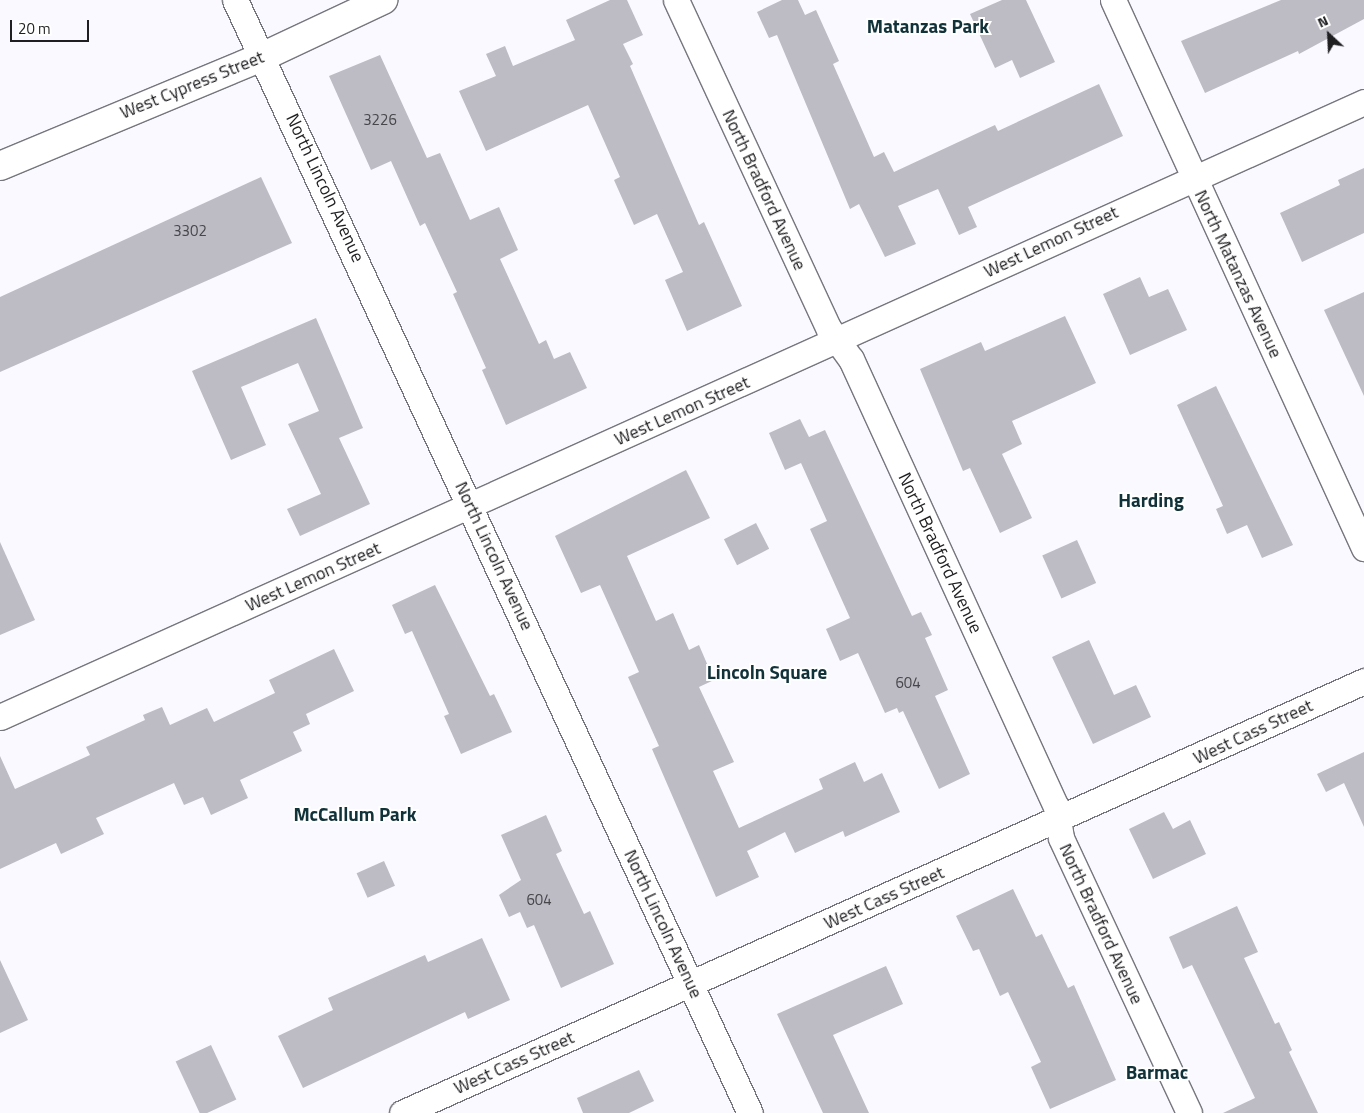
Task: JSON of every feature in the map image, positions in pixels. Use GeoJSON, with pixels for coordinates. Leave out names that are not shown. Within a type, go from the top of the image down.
{"type":"FeatureCollection","features":[{"type":"Feature","properties":{"kind":"street","name":"North Lincoln Avenue"},"geometry":{"type":"LineString","coordinates":[[235,0],[264,56],[750,1113]]}},
{"type":"Feature","properties":{"kind":"street","name":"West Cypress Street"},"geometry":{"type":"LineString","coordinates":[[0,166],[264,56],[383,0]]}},
{"type":"Feature","properties":{"kind":"street","name":"North Bradford Avenue"},"geometry":{"type":"LineString","coordinates":[[676,0],[838,341],[846,350],[991,663],[1056,806],[1061,838],[1189,1113]]}},
{"type":"Feature","properties":{"kind":"street","name":"North Matanzas Avenue"},"geometry":{"type":"LineString","coordinates":[[1113,0],[1364,548]]}},
{"type":"Feature","properties":{"kind":"street","name":"West Lemon Street"},"geometry":{"type":"LineString","coordinates":[[0,717],[838,341],[1364,102]]}},
{"type":"Feature","properties":{"kind":"street","name":"West Cass Street"},"geometry":{"type":"LineString","coordinates":[[402,1113],[1058,821],[1364,681]]}},
{"type":"Feature","properties":{"kind":"building"},"geometry":{"type":"Polygon","coordinates":[[[610,0],[627,0],[643,35],[623,44],[633,64],[630,66],[699,225],[704,222],[742,306],[687,331],[665,280],[683,272],[657,214],[634,225],[614,180],[620,177],[588,105],[486,151],[459,91],[496,76],[486,54],[505,46],[513,66],[575,40],[566,20],[610,0]]]}},
{"type":"Feature","properties":{"kind":"building"},"geometry":{"type":"Polygon","coordinates":[[[782,0],[798,0],[805,15],[816,10],[839,61],[833,64],[874,157],[884,152],[894,172],[995,125],[998,131],[1099,84],[1123,136],[968,207],[977,227],[959,235],[938,189],[898,206],[916,244],[885,257],[859,204],[850,209],[777,35],[769,38],[757,12],[782,0]]]}},
{"type":"Feature","properties":{"kind":"building"},"geometry":{"type":"Polygon","coordinates":[[[1002,0],[1026,0],[1055,62],[1020,78],[1012,60],[995,68],[970,14],[1002,0]]]}},
{"type":"Feature","properties":{"kind":"building"},"geometry":{"type":"Polygon","coordinates":[[[1281,0],[1364,0],[1364,19],[1299,54],[1298,51],[1205,93],[1181,41],[1281,0]]]}},
{"type":"Feature","properties":{"kind":"building"},"geometry":{"type":"Polygon","coordinates":[[[380,55],[427,158],[440,153],[470,220],[499,207],[518,250],[500,259],[539,344],[546,340],[554,359],[570,352],[587,388],[506,425],[482,370],[486,368],[453,294],[457,292],[425,223],[420,226],[391,161],[371,170],[329,76],[380,55]]]}},
{"type":"Feature","properties":{"kind":"building"},"geometry":{"type":"Polygon","coordinates":[[[1364,168],[1364,233],[1302,262],[1280,213],[1340,185],[1338,180],[1364,168]]]}},
{"type":"Feature","properties":{"kind":"building"},"geometry":{"type":"Polygon","coordinates":[[[261,177],[292,243],[0,372],[0,297],[261,177]]]}},
{"type":"Feature","properties":{"kind":"building"},"geometry":{"type":"Polygon","coordinates":[[[1140,277],[1149,297],[1168,289],[1187,330],[1130,355],[1103,294],[1140,277]]]}},
{"type":"Feature","properties":{"kind":"building"},"geometry":{"type":"Polygon","coordinates":[[[1364,292],[1364,396],[1324,310],[1364,292]]]}},
{"type":"Feature","properties":{"kind":"building"},"geometry":{"type":"Polygon","coordinates":[[[1065,316],[1096,383],[1012,421],[1022,444],[1002,454],[1032,518],[1000,533],[970,468],[963,471],[920,369],[981,342],[985,351],[1065,316]]]}},
{"type":"Feature","properties":{"kind":"building"},"geometry":{"type":"Polygon","coordinates":[[[316,318],[363,428],[339,438],[370,504],[300,536],[287,509],[321,494],[288,424],[319,411],[298,363],[241,387],[266,445],[231,460],[192,371],[316,318]]]}},
{"type":"Feature","properties":{"kind":"building"},"geometry":{"type":"Polygon","coordinates":[[[1216,386],[1293,545],[1262,558],[1247,525],[1227,534],[1216,509],[1223,506],[1177,405],[1216,386]]]}},
{"type":"Feature","properties":{"kind":"building"},"geometry":{"type":"Polygon","coordinates":[[[800,419],[809,437],[825,430],[912,616],[921,612],[932,635],[925,638],[948,690],[935,696],[970,774],[939,789],[903,711],[899,713],[897,708],[885,713],[858,653],[840,661],[826,629],[850,618],[810,529],[827,521],[801,463],[785,470],[769,433],[800,419]]]}},
{"type":"Feature","properties":{"kind":"building"},"geometry":{"type":"Polygon","coordinates":[[[686,470],[710,518],[627,556],[656,621],[673,613],[689,650],[699,645],[714,680],[699,687],[734,762],[713,771],[739,828],[823,789],[819,779],[855,762],[864,782],[882,773],[900,812],[845,837],[843,831],[795,853],[785,832],[747,851],[759,877],[716,897],[652,749],[659,746],[628,677],[639,672],[600,585],[581,593],[555,536],[686,470]]]}},
{"type":"Feature","properties":{"kind":"building"},"geometry":{"type":"Polygon","coordinates":[[[756,523],[769,549],[737,565],[724,539],[756,523]]]}},
{"type":"Feature","properties":{"kind":"building"},"geometry":{"type":"Polygon","coordinates":[[[1077,540],[1096,583],[1061,598],[1042,555],[1077,540]]]}},
{"type":"Feature","properties":{"kind":"building"},"geometry":{"type":"Polygon","coordinates":[[[0,542],[35,620],[0,635],[0,542]]]}},
{"type":"Feature","properties":{"kind":"building"},"geometry":{"type":"Polygon","coordinates":[[[435,585],[490,696],[494,694],[512,732],[461,754],[444,716],[449,714],[412,631],[405,634],[392,605],[435,585]]]}},
{"type":"Feature","properties":{"kind":"building"},"geometry":{"type":"Polygon","coordinates":[[[1089,640],[1114,695],[1136,685],[1151,717],[1093,744],[1052,657],[1089,640]]]}},
{"type":"Feature","properties":{"kind":"building"},"geometry":{"type":"Polygon","coordinates":[[[334,649],[354,691],[306,714],[310,724],[293,732],[302,751],[240,780],[248,798],[211,815],[203,797],[184,805],[174,783],[96,818],[104,834],[61,854],[56,843],[0,869],[0,756],[15,789],[90,755],[86,747],[145,720],[143,715],[162,707],[170,725],[207,708],[214,722],[275,693],[269,680],[334,649]]]}},
{"type":"Feature","properties":{"kind":"building"},"geometry":{"type":"Polygon","coordinates":[[[1364,752],[1364,827],[1344,783],[1326,792],[1317,774],[1364,752]]]}},
{"type":"Feature","properties":{"kind":"building"},"geometry":{"type":"Polygon","coordinates":[[[1164,812],[1173,829],[1190,820],[1206,854],[1153,879],[1129,829],[1164,812]]]}},
{"type":"Feature","properties":{"kind":"building"},"geometry":{"type":"Polygon","coordinates":[[[546,815],[562,851],[556,854],[584,914],[590,911],[614,964],[561,988],[534,925],[527,928],[520,912],[509,917],[499,895],[521,880],[501,835],[546,815]]]}},
{"type":"Feature","properties":{"kind":"building"},"geometry":{"type":"Polygon","coordinates":[[[384,861],[395,886],[368,898],[357,873],[384,861]]]}},
{"type":"Feature","properties":{"kind":"building"},"geometry":{"type":"Polygon","coordinates":[[[1013,889],[1036,937],[1042,934],[1068,988],[1074,985],[1116,1080],[1050,1109],[1031,1067],[1041,1062],[1008,992],[1000,996],[979,949],[973,951],[956,916],[1013,889]]]}},
{"type":"Feature","properties":{"kind":"building"},"geometry":{"type":"Polygon","coordinates":[[[1237,906],[1258,952],[1244,958],[1275,1024],[1279,1022],[1292,1050],[1289,1052],[1318,1113],[1223,1113],[1255,1098],[1192,965],[1183,969],[1169,937],[1237,906]]]}},
{"type":"Feature","properties":{"kind":"building"},"geometry":{"type":"Polygon","coordinates":[[[482,938],[510,1000],[468,1019],[465,1012],[303,1088],[278,1036],[333,1010],[328,998],[425,955],[428,962],[482,938]]]}},
{"type":"Feature","properties":{"kind":"building"},"geometry":{"type":"Polygon","coordinates":[[[0,960],[28,1020],[0,1033],[0,960]]]}},
{"type":"Feature","properties":{"kind":"building"},"geometry":{"type":"Polygon","coordinates":[[[886,966],[903,1004],[833,1035],[869,1113],[823,1113],[777,1014],[886,966]]]}},
{"type":"Feature","properties":{"kind":"building"},"geometry":{"type":"Polygon","coordinates":[[[211,1045],[236,1099],[207,1113],[200,1113],[176,1061],[211,1045]]]}},
{"type":"Feature","properties":{"kind":"building"},"geometry":{"type":"Polygon","coordinates":[[[639,1070],[654,1101],[629,1113],[583,1113],[577,1098],[639,1070]]]}},
{"type":"Feature","properties":{"kind":"district","name":"Matanzas Park"},"geometry":{"type":"Point","coordinates":[928,26]}},
{"type":"Feature","properties":{"kind":"district","name":"Harding"},"geometry":{"type":"Point","coordinates":[1151,500]}},
{"type":"Feature","properties":{"kind":"district","name":"Lincoln Square"},"geometry":{"type":"Point","coordinates":[767,672]}},
{"type":"Feature","properties":{"kind":"district","name":"McCallum Park"},"geometry":{"type":"Point","coordinates":[355,814]}},
{"type":"Feature","properties":{"kind":"district","name":"Barmac"},"geometry":{"type":"Point","coordinates":[1157,1072]}}]}
